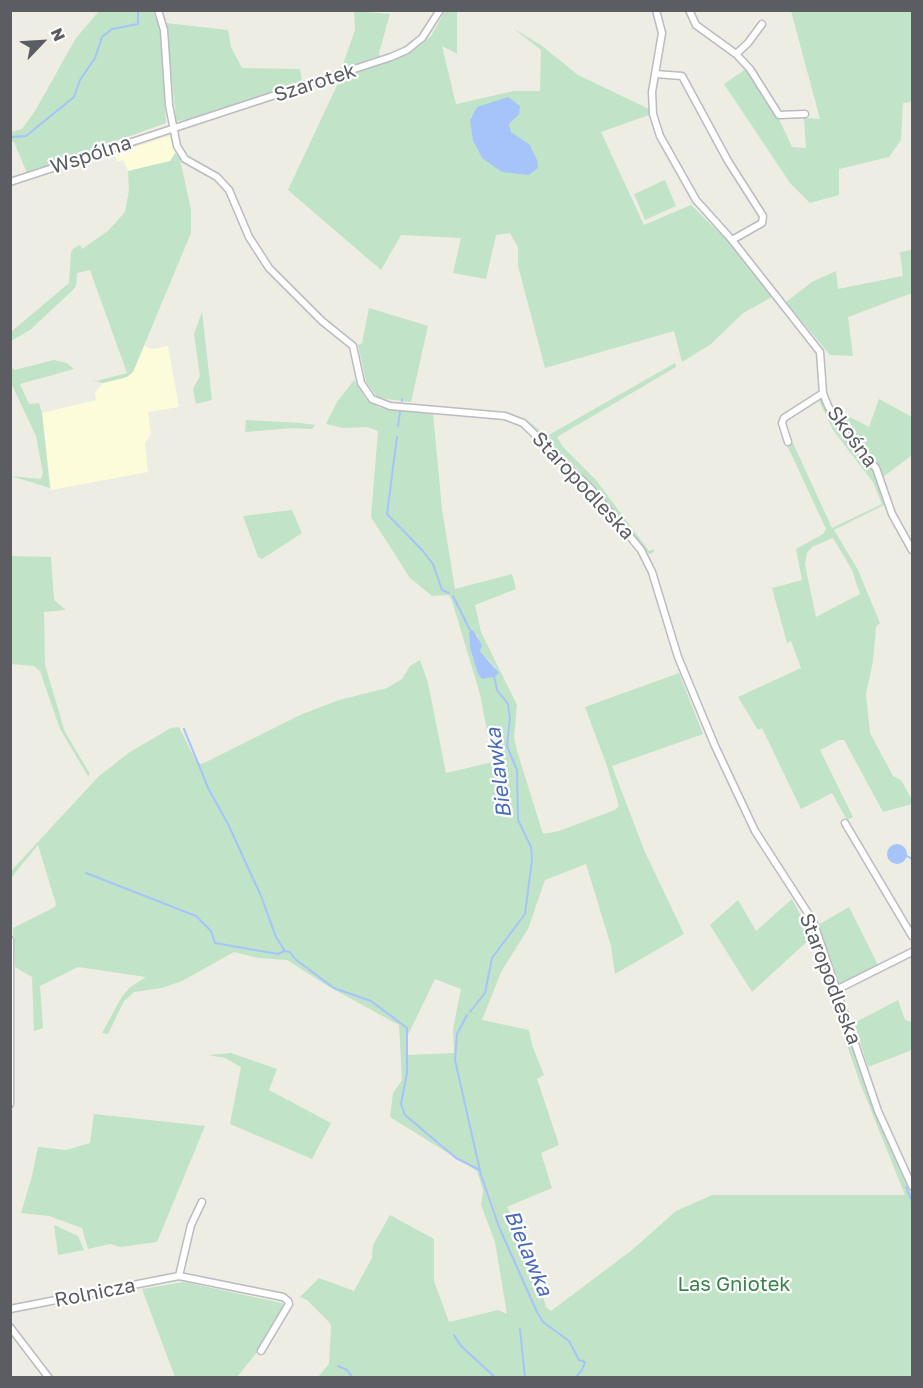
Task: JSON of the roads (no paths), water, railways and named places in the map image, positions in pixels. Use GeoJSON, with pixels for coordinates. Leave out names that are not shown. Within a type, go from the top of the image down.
{"type":"FeatureCollection","features":[{"type":"Feature","properties":{"kind":"street","name":"Staropodleska"},"geometry":{"type":"LineString","coordinates":[[158,10],[164,30],[172,129],[177,146],[185,159],[217,177],[229,190],[249,237],[264,262],[322,321],[353,346],[361,383],[372,399],[390,406],[504,416],[523,423],[591,489],[641,550],[652,572],[678,657],[715,746],[755,831],[813,921],[878,1111],[912,1186]]}},
{"type":"Feature","properties":{"kind":"street","name":"Szarotek"},"geometry":{"type":"LineString","coordinates":[[172,129],[369,65],[407,50],[422,38],[440,10]]}},
{"type":"Feature","properties":{"kind":"street","name":"Skośna"},"geometry":{"type":"LineString","coordinates":[[656,10],[662,33],[655,74],[653,114],[660,136],[696,200],[732,240],[820,352],[823,393],[832,414],[846,435],[876,468],[892,514],[912,550]]}},
{"type":"Feature","properties":{"kind":"street"},"geometry":{"type":"LineString","coordinates":[[689,10],[696,25],[736,54],[750,69],[779,115],[805,114]]}},
{"type":"Feature","properties":{"kind":"street"},"geometry":{"type":"LineString","coordinates":[[736,54],[748,43],[762,24]]}},
{"type":"Feature","properties":{"kind":"street"},"geometry":{"type":"LineString","coordinates":[[655,74],[682,76],[728,162],[763,216],[762,223],[732,240]]}},
{"type":"Feature","properties":{"kind":"street","name":"Wspólna"},"geometry":{"type":"LineString","coordinates":[[10,182],[172,129]]}},
{"type":"Feature","properties":{"kind":"street"},"geometry":{"type":"LineString","coordinates":[[789,442],[782,423],[784,418],[823,393]]}},
{"type":"Feature","properties":{"kind":"street"},"geometry":{"type":"LineString","coordinates":[[845,823],[912,936]]}},
{"type":"Feature","properties":{"kind":"street"},"geometry":{"type":"LineString","coordinates":[[10,940],[10,1104]]}},
{"type":"Feature","properties":{"kind":"street"},"geometry":{"type":"LineString","coordinates":[[838,989],[912,952]]}},
{"type":"Feature","properties":{"kind":"street"},"geometry":{"type":"LineString","coordinates":[[179,1276],[191,1225],[202,1202]]}},
{"type":"Feature","properties":{"kind":"street","name":"Rolnicza"},"geometry":{"type":"LineString","coordinates":[[10,1309],[179,1276],[273,1295],[288,1301],[290,1304],[261,1351]]}},
{"type":"Feature","properties":{"kind":"street"},"geometry":{"type":"LineString","coordinates":[[10,1327],[49,1377]]}},
{"type":"Feature","properties":{"kind":"water"},"geometry":{"type":"Polygon","coordinates":[[[508,97],[520,106],[519,114],[509,124],[511,132],[530,145],[537,160],[538,168],[529,175],[502,172],[482,158],[473,141],[470,120],[477,107],[508,97]]]}},
{"type":"Feature","properties":{"kind":"water"},"geometry":{"type":"Polygon","coordinates":[[[473,630],[482,645],[480,651],[499,673],[494,677],[482,679],[478,674],[470,648],[469,632],[473,630]]]}},
{"type":"Feature","properties":{"kind":"water"},"geometry":{"type":"Polygon","coordinates":[[[897,844],[904,847],[907,854],[904,861],[897,864],[890,861],[887,854],[890,847],[897,844]]]}},
{"type":"Feature","properties":{"kind":"waterway"},"geometry":{"type":"LineString","coordinates":[[10,137],[26,136],[74,97],[80,80],[95,58],[102,37],[112,29],[138,24],[138,10]]}},
{"type":"Feature","properties":{"kind":"waterway","name":"Bielawka"},"geometry":{"type":"LineString","coordinates":[[398,426],[400,412]]}},
{"type":"Feature","properties":{"kind":"waterway","name":"Bielawka"},"geometry":{"type":"LineString","coordinates":[[397,437],[387,514],[433,564],[442,590],[449,593]]}},
{"type":"Feature","properties":{"kind":"waterway","name":"Bielawka"},"geometry":{"type":"LineString","coordinates":[[453,596],[472,634]]}},
{"type":"Feature","properties":{"kind":"waterway","name":"Bielawka"},"geometry":{"type":"LineString","coordinates":[[470,1012],[485,993],[492,958],[525,914],[532,860],[531,847],[518,820],[517,770],[507,746],[510,718],[508,704],[497,690],[494,676]]}},
{"type":"Feature","properties":{"kind":"waterway"},"geometry":{"type":"LineString","coordinates":[[184,729],[209,790],[228,824],[261,896],[276,937],[285,951],[290,952],[295,959],[334,988],[371,1001],[407,1028],[407,1073],[401,1104],[405,1115],[456,1158],[480,1170]]}},
{"type":"Feature","properties":{"kind":"waterway"},"geometry":{"type":"LineString","coordinates":[[907,856],[912,859]]}},
{"type":"Feature","properties":{"kind":"waterway"},"geometry":{"type":"LineString","coordinates":[[86,873],[196,916],[211,931],[215,943],[278,954],[284,951]]}},
{"type":"Feature","properties":{"kind":"waterway","name":"Bielawka"},"geometry":{"type":"LineString","coordinates":[[467,1015],[457,1034],[455,1060],[481,1175],[499,1227],[537,1312],[543,1322],[569,1341],[579,1360],[585,1362],[575,1378]]}},
{"type":"Feature","properties":{"kind":"waterway"},"geometry":{"type":"LineString","coordinates":[[906,1187],[912,1201]]}},
{"type":"Feature","properties":{"kind":"waterway"},"geometry":{"type":"LineString","coordinates":[[520,1329],[525,1378]]}},
{"type":"Feature","properties":{"kind":"waterway"},"geometry":{"type":"LineString","coordinates":[[454,1335],[461,1346],[496,1378]]}},
{"type":"Feature","properties":{"kind":"waterway"},"geometry":{"type":"LineString","coordinates":[[338,1366],[347,1370],[353,1378]]}},
{"type":"Feature","properties":{"kind":"park label","name":"Las Gniotek"},"geometry":{"type":"Point","coordinates":[734,1285]}}]}
